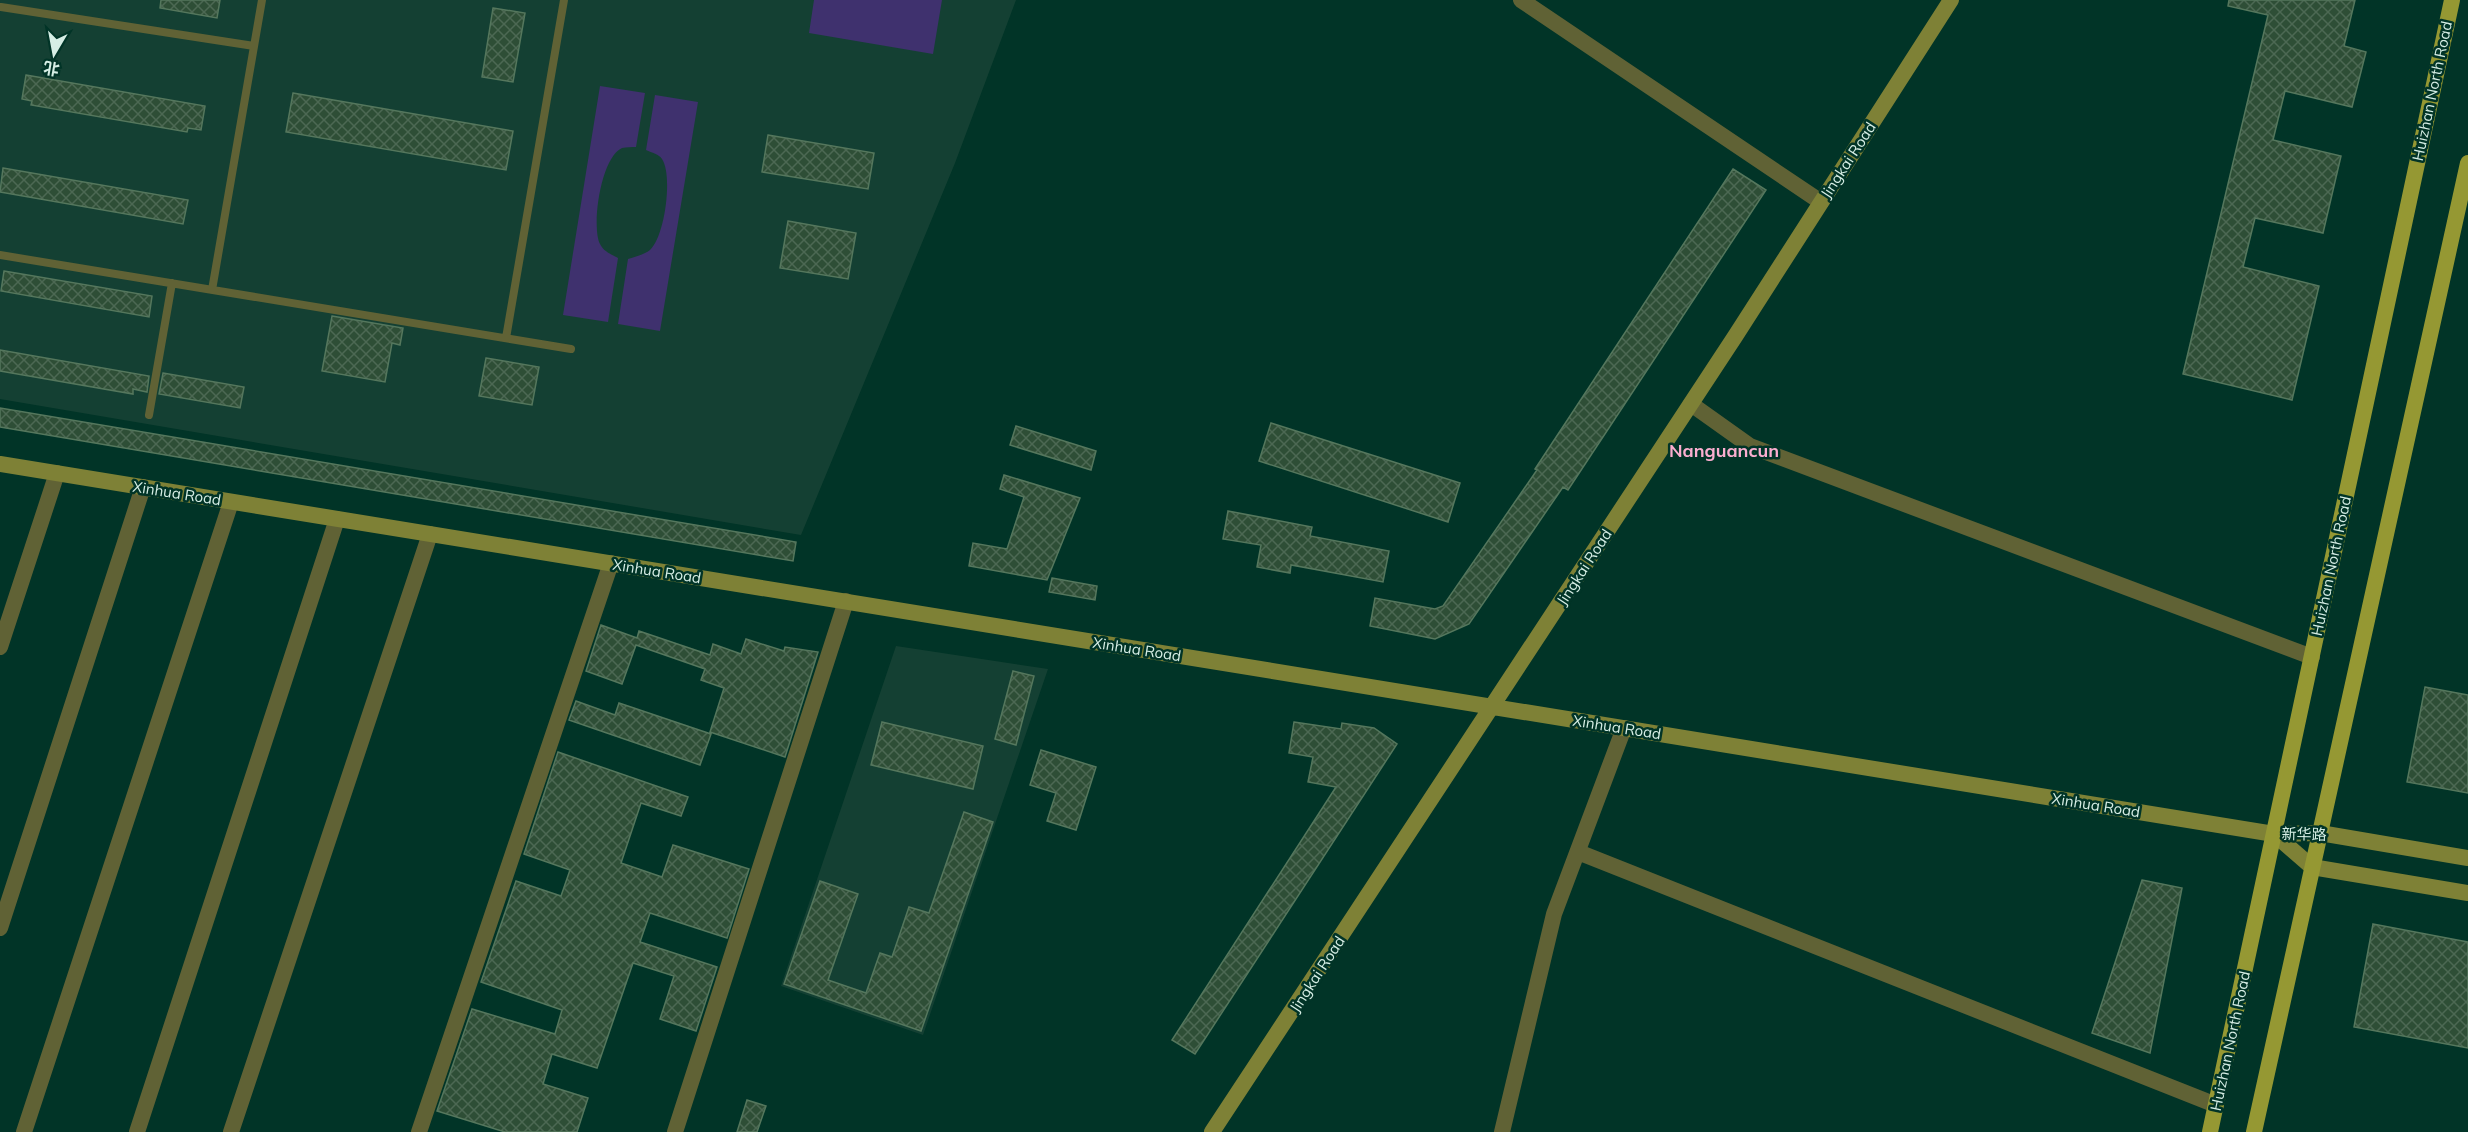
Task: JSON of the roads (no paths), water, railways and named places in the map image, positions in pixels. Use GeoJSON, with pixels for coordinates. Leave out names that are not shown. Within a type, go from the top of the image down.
{"type":"FeatureCollection","features":[{"type":"Feature","properties":{"kind":"main road","name":"Jingkai Road"},"geometry":{"type":"LineString","coordinates":[[1212,1132],[1691,404],[1951,0]]}},
{"type":"Feature","properties":{"kind":"main road","name":"Huizhan North Road"},"geometry":{"type":"LineString","coordinates":[[2210,1132],[2451,0]]}},
{"type":"Feature","properties":{"kind":"main road"},"geometry":{"type":"LineString","coordinates":[[2254,1132],[2468,163]]}},
{"type":"Feature","properties":{"kind":"main road","name":"Xinhua Road"},"geometry":{"type":"LineString","coordinates":[[0,464],[2274,834]]}},
{"type":"Feature","properties":{"kind":"main road","name":"新华路"},"geometry":{"type":"LineString","coordinates":[[2274,834],[2320,833],[2468,858]]}},
{"type":"Feature","properties":{"kind":"main road","name":"新华路"},"geometry":{"type":"LineString","coordinates":[[2274,834],[2313,867]]}},
{"type":"Feature","properties":{"kind":"main road"},"geometry":{"type":"LineString","coordinates":[[2313,867],[2468,893]]}},
{"type":"Feature","properties":{"kind":"street"},"geometry":{"type":"LineString","coordinates":[[1521,0],[1821,202]]}},
{"type":"Feature","properties":{"kind":"street"},"geometry":{"type":"LineString","coordinates":[[1691,404],[1750,446],[2312,657]]}},
{"type":"Feature","properties":{"kind":"street"},"geometry":{"type":"LineString","coordinates":[[0,647],[57,473]]}},
{"type":"Feature","properties":{"kind":"street"},"geometry":{"type":"LineString","coordinates":[[0,928],[144,487]]}},
{"type":"Feature","properties":{"kind":"street"},"geometry":{"type":"LineString","coordinates":[[24,1132],[231,502]]}},
{"type":"Feature","properties":{"kind":"street"},"geometry":{"type":"LineString","coordinates":[[137,1132],[337,519]]}},
{"type":"Feature","properties":{"kind":"street"},"geometry":{"type":"LineString","coordinates":[[231,1132],[430,534]]}},
{"type":"Feature","properties":{"kind":"street"},"geometry":{"type":"LineString","coordinates":[[419,1132],[611,563]]}},
{"type":"Feature","properties":{"kind":"street"},"geometry":{"type":"LineString","coordinates":[[675,1132],[846,601]]}},
{"type":"Feature","properties":{"kind":"street"},"geometry":{"type":"LineString","coordinates":[[1502,1132],[1554,914],[1624,728]]}},
{"type":"Feature","properties":{"kind":"street"},"geometry":{"type":"LineString","coordinates":[[1578,852],[2216,1105]]}},
{"type":"Feature","properties":{"kind":"lane"},"geometry":{"type":"LineString","coordinates":[[212,290],[262,0]]}},
{"type":"Feature","properties":{"kind":"lane"},"geometry":{"type":"LineString","coordinates":[[506,338],[564,0]]}},
{"type":"Feature","properties":{"kind":"lane"},"geometry":{"type":"LineString","coordinates":[[1,6],[254,46]]}},
{"type":"Feature","properties":{"kind":"lane"},"geometry":{"type":"LineString","coordinates":[[0,255],[571,349]]}},
{"type":"Feature","properties":{"kind":"lane"},"geometry":{"type":"LineString","coordinates":[[148,415],[172,283]]}},
{"type":"Feature","properties":{"kind":"district","name":"Nanguancun"},"geometry":{"type":"Point","coordinates":[1724,450]}}]}
